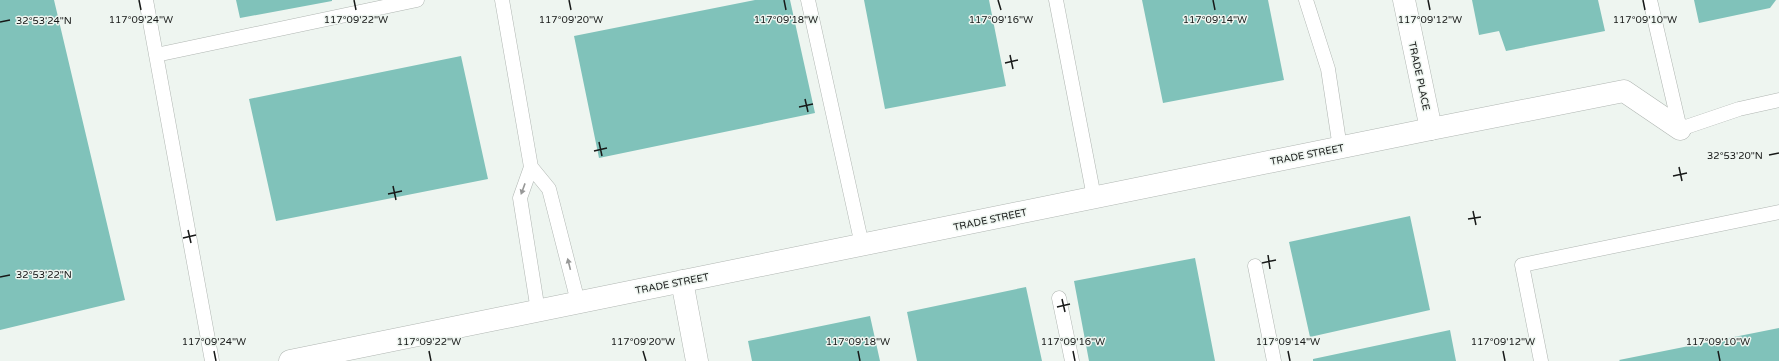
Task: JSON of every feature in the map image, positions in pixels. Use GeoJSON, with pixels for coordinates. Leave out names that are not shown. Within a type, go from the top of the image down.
{"type":"FeatureCollection","features":[{"type":"Feature","properties":{"kind":"street","name":"TRADE PLACE"},"geometry":{"type":"LineString","coordinates":[[1404,0],[1431,129]]}},
{"type":"Feature","properties":{"kind":"street","name":"TRADE STREET"},"geometry":{"type":"LineString","coordinates":[[290,361],[1624,91],[1680,129]]}},
{"type":"Feature","properties":{"kind":"street"},"geometry":{"type":"LineString","coordinates":[[682,282],[697,361]]}},
{"type":"Feature","properties":{"kind":"lane"},"geometry":{"type":"LineString","coordinates":[[146,0],[212,361]]}},
{"type":"Feature","properties":{"kind":"lane"},"geometry":{"type":"LineString","coordinates":[[156,55],[413,0]]}},
{"type":"Feature","properties":{"kind":"lane"},"geometry":{"type":"LineString","coordinates":[[502,0],[531,167],[520,198],[538,311]]}},
{"type":"Feature","properties":{"kind":"lane"},"geometry":{"type":"LineString","coordinates":[[808,0],[862,245]]}},
{"type":"Feature","properties":{"kind":"lane"},"geometry":{"type":"LineString","coordinates":[[1056,0],[1094,198]]}},
{"type":"Feature","properties":{"kind":"lane"},"geometry":{"type":"LineString","coordinates":[[1306,0],[1328,69],[1340,148]]}},
{"type":"Feature","properties":{"kind":"lane"},"geometry":{"type":"LineString","coordinates":[[1650,0],[1680,129],[1739,109],[1779,100]]}},
{"type":"Feature","properties":{"kind":"lane"},"geometry":{"type":"LineString","coordinates":[[531,167],[549,189],[578,302]]}},
{"type":"Feature","properties":{"kind":"lane"},"geometry":{"type":"LineString","coordinates":[[1541,361],[1522,265],[1779,212]]}},
{"type":"Feature","properties":{"kind":"lane"},"geometry":{"type":"LineString","coordinates":[[1255,266],[1274,361]]}},
{"type":"Feature","properties":{"kind":"lane"},"geometry":{"type":"LineString","coordinates":[[1059,298],[1072,361]]}},
{"type":"Feature","properties":{"kind":"building"},"geometry":{"type":"Polygon","coordinates":[[[0,0],[54,0],[125,300],[0,330],[0,0]]]}},
{"type":"Feature","properties":{"kind":"building"},"geometry":{"type":"Polygon","coordinates":[[[236,0],[332,0],[332,1],[240,18],[236,0]]]}},
{"type":"Feature","properties":{"kind":"building"},"geometry":{"type":"Polygon","coordinates":[[[755,0],[790,0],[815,113],[599,158],[574,36],[755,0]]]}},
{"type":"Feature","properties":{"kind":"building"},"geometry":{"type":"Polygon","coordinates":[[[864,0],[989,0],[1006,86],[885,109],[864,0]]]}},
{"type":"Feature","properties":{"kind":"building"},"geometry":{"type":"Polygon","coordinates":[[[1142,0],[1268,0],[1284,80],[1163,103],[1142,0]]]}},
{"type":"Feature","properties":{"kind":"building"},"geometry":{"type":"Polygon","coordinates":[[[1472,0],[1598,0],[1605,31],[1506,51],[1499,31],[1479,35],[1472,0]]]}},
{"type":"Feature","properties":{"kind":"building"},"geometry":{"type":"Polygon","coordinates":[[[1694,0],[1776,0],[1770,8],[1699,23],[1694,0]]]}},
{"type":"Feature","properties":{"kind":"building"},"geometry":{"type":"Polygon","coordinates":[[[461,56],[488,179],[276,221],[249,99],[461,56]]]}},
{"type":"Feature","properties":{"kind":"building"},"geometry":{"type":"Polygon","coordinates":[[[1410,216],[1430,310],[1310,337],[1289,242],[1410,216]]]}},
{"type":"Feature","properties":{"kind":"building"},"geometry":{"type":"Polygon","coordinates":[[[1195,258],[1215,361],[1089,361],[1074,281],[1195,258]]]}},
{"type":"Feature","properties":{"kind":"building"},"geometry":{"type":"Polygon","coordinates":[[[1026,287],[1042,361],[917,361],[907,312],[1026,287]]]}},
{"type":"Feature","properties":{"kind":"building"},"geometry":{"type":"Polygon","coordinates":[[[870,316],[880,361],[752,361],[748,341],[870,316]]]}},
{"type":"Feature","properties":{"kind":"building"},"geometry":{"type":"Polygon","coordinates":[[[1779,328],[1779,361],[1619,360],[1779,328]]]}},
{"type":"Feature","properties":{"kind":"building"},"geometry":{"type":"Polygon","coordinates":[[[1450,330],[1456,361],[1313,361],[1313,359],[1450,330]]]}}]}
